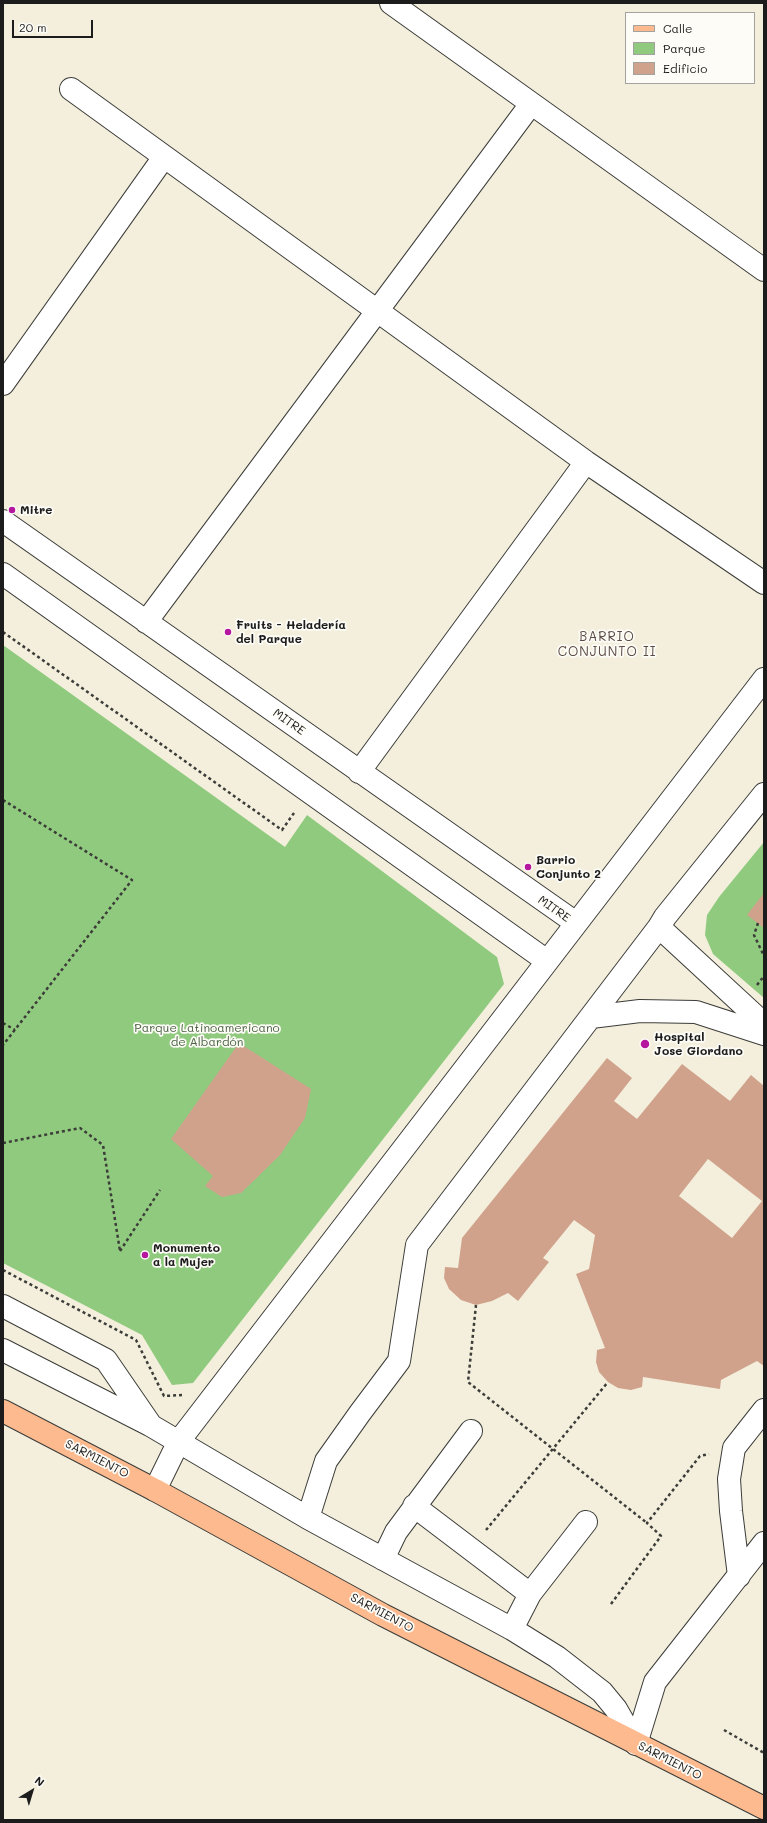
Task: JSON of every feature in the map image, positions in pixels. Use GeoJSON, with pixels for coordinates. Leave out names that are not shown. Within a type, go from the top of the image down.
{"type":"FeatureCollection","features":[{"type":"Feature","properties":{"kind":"main road","name":"SARMIENTO"},"geometry":{"type":"LineString","coordinates":[[3,1411],[155,1490],[383,1615],[764,1808]]}},
{"type":"Feature","properties":{"kind":"street"},"geometry":{"type":"LineString","coordinates":[[391,3],[531,104],[762,264]]}},
{"type":"Feature","properties":{"kind":"street"},"geometry":{"type":"LineString","coordinates":[[71,90],[586,462],[764,583]]}},
{"type":"Feature","properties":{"kind":"street"},"geometry":{"type":"LineString","coordinates":[[146,622],[531,104]]}},
{"type":"Feature","properties":{"kind":"street"},"geometry":{"type":"LineString","coordinates":[[3,384],[164,157]]}},
{"type":"Feature","properties":{"kind":"street"},"geometry":{"type":"LineString","coordinates":[[359,772],[586,462]]}},
{"type":"Feature","properties":{"kind":"street","name":"MITRE"},"geometry":{"type":"LineString","coordinates":[[3,521],[576,924]]}},
{"type":"Feature","properties":{"kind":"street"},"geometry":{"type":"LineString","coordinates":[[3,574],[547,961]]}},
{"type":"Feature","properties":{"kind":"street"},"geometry":{"type":"LineString","coordinates":[[155,1490],[179,1441],[764,679]]}},
{"type":"Feature","properties":{"kind":"street"},"geometry":{"type":"LineString","coordinates":[[308,1518],[326,1461],[399,1361],[417,1246],[659,928],[665,917],[761,804]]}},
{"type":"Feature","properties":{"kind":"street"},"geometry":{"type":"LineString","coordinates":[[659,928],[764,1024]]}},
{"type":"Feature","properties":{"kind":"street"},"geometry":{"type":"LineString","coordinates":[[591,1017],[640,1011],[696,1012],[764,1034]]}},
{"type":"Feature","properties":{"kind":"street"},"geometry":{"type":"LineString","coordinates":[[3,1306],[106,1360],[150,1426]]}},
{"type":"Feature","properties":{"kind":"street"},"geometry":{"type":"LineString","coordinates":[[3,1350],[179,1441],[308,1518],[512,1629],[557,1657],[602,1692],[616,1709],[636,1744]]}},
{"type":"Feature","properties":{"kind":"street"},"geometry":{"type":"LineString","coordinates":[[739,1576],[730,1511],[729,1478],[734,1448],[764,1410]]}},
{"type":"Feature","properties":{"kind":"street"},"geometry":{"type":"LineString","coordinates":[[383,1559],[396,1532],[471,1431]]}},
{"type":"Feature","properties":{"kind":"street"},"geometry":{"type":"LineString","coordinates":[[414,1506],[530,1594]]}},
{"type":"Feature","properties":{"kind":"street"},"geometry":{"type":"LineString","coordinates":[[512,1629],[530,1594],[586,1522]]}},
{"type":"Feature","properties":{"kind":"street"},"geometry":{"type":"LineString","coordinates":[[636,1744],[656,1682],[764,1544]]}},
{"type":"Feature","properties":{"kind":"path"},"geometry":{"type":"LineString","coordinates":[[3,632],[282,830],[297,809]]}},
{"type":"Feature","properties":{"kind":"path"},"geometry":{"type":"LineString","coordinates":[[3,800],[132,880],[3,1045]]}},
{"type":"Feature","properties":{"kind":"path"},"geometry":{"type":"LineString","coordinates":[[758,923],[754,935],[764,956]]}},
{"type":"Feature","properties":{"kind":"path"},"geometry":{"type":"LineString","coordinates":[[3,1023],[15,1030]]}},
{"type":"Feature","properties":{"kind":"path"},"geometry":{"type":"LineString","coordinates":[[3,1143],[80,1128],[103,1144],[120,1252],[160,1190]]}},
{"type":"Feature","properties":{"kind":"path"},"geometry":{"type":"LineString","coordinates":[[3,1270],[136,1340],[164,1396],[186,1395]]}},
{"type":"Feature","properties":{"kind":"path"},"geometry":{"type":"LineString","coordinates":[[476,1305],[468,1382],[661,1536],[611,1604]]}},
{"type":"Feature","properties":{"kind":"path"},"geometry":{"type":"LineString","coordinates":[[471,1549],[608,1382]]}},
{"type":"Feature","properties":{"kind":"path"},"geometry":{"type":"LineString","coordinates":[[646,1523],[700,1456],[734,1448]]}},
{"type":"Feature","properties":{"kind":"path"},"geometry":{"type":"LineString","coordinates":[[724,1730],[764,1753]]}},
{"type":"Feature","properties":{"kind":"green space","name":"Parque Latinoamericano de Albardón"},"geometry":{"type":"Polygon","coordinates":[[[3,645],[285,847],[307,815],[497,957],[504,984],[193,1383],[172,1385],[142,1335],[3,1263],[3,645]]]}},
{"type":"Feature","properties":{"kind":"green space"},"geometry":{"type":"Polygon","coordinates":[[[764,842],[764,998],[713,954],[705,935],[707,915],[719,897],[764,842]]]}},
{"type":"Feature","properties":{"kind":"building"},"geometry":{"type":"Polygon","coordinates":[[[764,893],[764,928],[747,915],[764,893]]]}},
{"type":"Feature","properties":{"kind":"building"},"geometry":{"type":"Polygon","coordinates":[[[239,1043],[311,1089],[305,1118],[280,1155],[241,1193],[222,1197],[205,1186],[213,1176],[171,1139],[239,1043]]]}},
{"type":"Feature","properties":{"kind":"building"},"geometry":{"type":"Polygon","coordinates":[[[607,1058],[632,1078],[614,1101],[637,1119],[682,1064],[730,1101],[751,1075],[764,1086],[764,1366],[757,1361],[721,1380],[720,1389],[643,1377],[642,1387],[631,1390],[618,1388],[608,1382],[599,1372],[596,1362],[597,1350],[605,1348],[576,1274],[589,1269],[595,1235],[574,1220],[543,1258],[549,1262],[518,1301],[508,1293],[492,1301],[476,1305],[461,1300],[449,1289],[444,1278],[445,1267],[458,1268],[462,1238],[607,1058]],[[708,1159],[679,1196],[732,1238],[762,1201],[708,1159]]]}},
{"type":"Feature","properties":{"kind":"place","name":"Mitre"},"geometry":{"type":"Point","coordinates":[12,510]}},
{"type":"Feature","properties":{"kind":"place","name":"Fruits - Heladería del Parque"},"geometry":{"type":"Point","coordinates":[228,632]}},
{"type":"Feature","properties":{"kind":"place","name":"Barrio Conjunto 2"},"geometry":{"type":"Point","coordinates":[528,867]}},
{"type":"Feature","properties":{"kind":"place","name":"Hospital Jose Giordano"},"geometry":{"type":"Point","coordinates":[645,1044]}},
{"type":"Feature","properties":{"kind":"place","name":"Monumento a la Mujer"},"geometry":{"type":"Point","coordinates":[145,1255]}},
{"type":"Feature","properties":{"kind":"district","name":"BARRIO CONJUNTO II"},"geometry":{"type":"Point","coordinates":[607,644]}}]}
